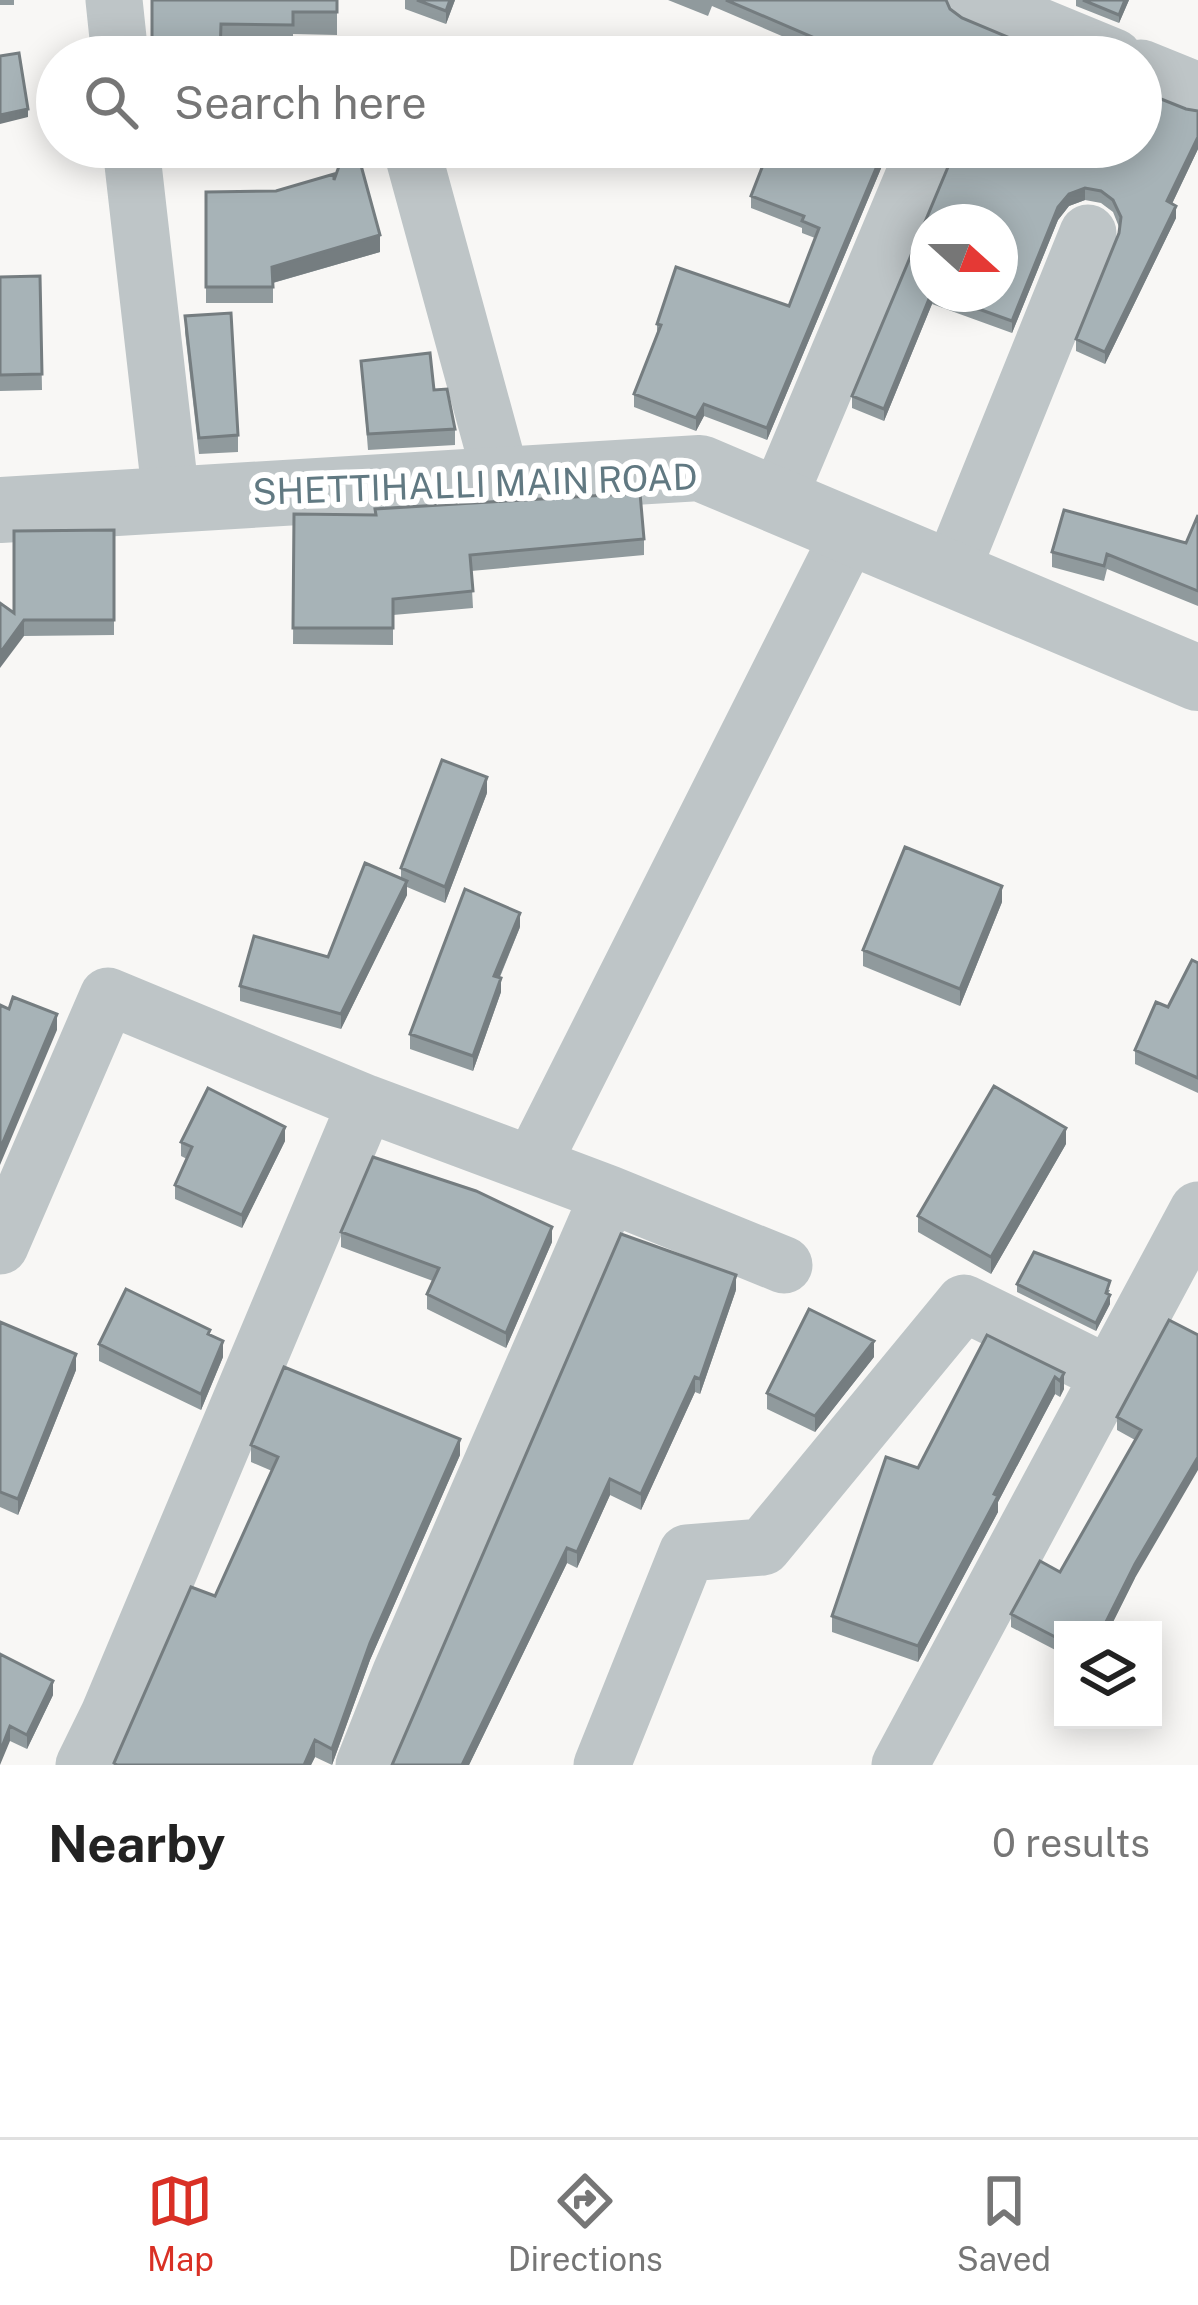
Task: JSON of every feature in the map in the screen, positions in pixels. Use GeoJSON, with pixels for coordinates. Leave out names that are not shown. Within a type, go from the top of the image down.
{"type":"FeatureCollection","features":[{"type":"Feature","properties":{"kind":"street"},"geometry":{"type":"LineString","coordinates":[[114,0],[118,36]]}},
{"type":"Feature","properties":{"kind":"street"},"geometry":{"type":"LineString","coordinates":[[975,0],[1063,36]]}},
{"type":"Feature","properties":{"kind":"street"},"geometry":{"type":"LineString","coordinates":[[1162,77],[1198,92]]}},
{"type":"Feature","properties":{"kind":"street"},"geometry":{"type":"LineString","coordinates":[[133,168],[171,498]]}},
{"type":"Feature","properties":{"kind":"street"},"geometry":{"type":"LineString","coordinates":[[417,168],[502,480]]}},
{"type":"Feature","properties":{"kind":"street"},"geometry":{"type":"LineString","coordinates":[[777,501],[917,168]]}},
{"type":"Feature","properties":{"kind":"street"},"geometry":{"type":"LineString","coordinates":[[950,572],[1088,233]]}},
{"type":"Feature","properties":{"kind":"street","name":"SHETTIHALLI MAIN ROAD"},"geometry":{"type":"LineString","coordinates":[[0,510],[700,469],[1198,678]]}},
{"type":"Feature","properties":{"kind":"street"},"geometry":{"type":"LineString","coordinates":[[532,1165],[851,531]]}},
{"type":"Feature","properties":{"kind":"street"},"geometry":{"type":"LineString","coordinates":[[0,1246],[108,996],[366,1103],[784,1264]]}},
{"type":"Feature","properties":{"kind":"street"},"geometry":{"type":"LineString","coordinates":[[84,1765],[366,1103]]}},
{"type":"Feature","properties":{"kind":"street"},"geometry":{"type":"LineString","coordinates":[[364,1765],[609,1194]]}},
{"type":"Feature","properties":{"kind":"street"},"geometry":{"type":"LineString","coordinates":[[900,1765],[1198,1210]]}},
{"type":"Feature","properties":{"kind":"street"},"geometry":{"type":"LineString","coordinates":[[602,1765],[687,1553],[764,1547],[964,1303],[1110,1375]]}},
{"type":"Feature","properties":{"kind":"building"},"geometry":{"type":"Polygon","coordinates":[[[152,0],[337,0],[337,12],[293,12],[293,25],[221,24],[221,36],[152,36],[152,0]]]}},
{"type":"Feature","properties":{"kind":"building"},"geometry":{"type":"Polygon","coordinates":[[[417,0],[450,0],[446,11],[417,0]]]}},
{"type":"Feature","properties":{"kind":"building"},"geometry":{"type":"Polygon","coordinates":[[[726,0],[946,0],[962,18],[1005,36],[810,36],[726,0]]]}},
{"type":"Feature","properties":{"kind":"building"},"geometry":{"type":"Polygon","coordinates":[[[1083,0],[1125,0],[1119,15],[1083,0]]]}},
{"type":"Feature","properties":{"kind":"building"},"geometry":{"type":"Polygon","coordinates":[[[19,53],[28,109],[0,115],[0,56],[19,53]]]}},
{"type":"Feature","properties":{"kind":"building"},"geometry":{"type":"Polygon","coordinates":[[[1162,99],[1198,111],[1198,137],[1167,201],[1176,206],[1105,352],[1076,339],[1119,233],[1121,217],[1113,200],[1085,188],[1069,194],[1058,207],[1018,306],[1018,204],[932,204],[948,168],[1162,168],[1162,99]]]}},
{"type":"Feature","properties":{"kind":"building"},"geometry":{"type":"Polygon","coordinates":[[[338,168],[362,168],[380,235],[272,267],[273,287],[206,287],[206,192],[276,191],[334,174],[334,180],[338,168]]]}},
{"type":"Feature","properties":{"kind":"building"},"geometry":{"type":"Polygon","coordinates":[[[762,168],[876,168],[767,428],[704,404],[696,418],[634,394],[661,325],[657,324],[676,267],[789,306],[819,228],[802,221],[804,216],[751,196],[762,168]]]}},
{"type":"Feature","properties":{"kind":"building"},"geometry":{"type":"Polygon","coordinates":[[[910,258],[910,312],[924,312],[884,409],[852,396],[910,258]]]}},
{"type":"Feature","properties":{"kind":"building"},"geometry":{"type":"Polygon","coordinates":[[[40,276],[42,374],[0,375],[0,277],[40,276]]]}},
{"type":"Feature","properties":{"kind":"building"},"geometry":{"type":"Polygon","coordinates":[[[987,312],[1016,312],[1012,321],[987,312]]]}},
{"type":"Feature","properties":{"kind":"building"},"geometry":{"type":"Polygon","coordinates":[[[231,313],[238,435],[199,438],[185,316],[231,313]]]}},
{"type":"Feature","properties":{"kind":"building"},"geometry":{"type":"Polygon","coordinates":[[[430,353],[434,390],[447,389],[455,429],[368,434],[361,361],[430,353]]]}},
{"type":"Feature","properties":{"kind":"building"},"geometry":{"type":"Polygon","coordinates":[[[640,493],[644,539],[470,555],[473,591],[393,599],[393,628],[293,628],[294,514],[376,515],[375,509],[640,493]]]}},
{"type":"Feature","properties":{"kind":"building"},"geometry":{"type":"Polygon","coordinates":[[[1064,510],[1186,543],[1198,515],[1198,591],[1107,554],[1104,566],[1052,552],[1064,510]]]}},
{"type":"Feature","properties":{"kind":"building"},"geometry":{"type":"Polygon","coordinates":[[[114,530],[114,620],[24,620],[0,653],[0,603],[14,613],[14,531],[114,530]]]}},
{"type":"Feature","properties":{"kind":"building"},"geometry":{"type":"Polygon","coordinates":[[[442,760],[487,777],[445,887],[401,868],[442,760]]]}},
{"type":"Feature","properties":{"kind":"building"},"geometry":{"type":"Polygon","coordinates":[[[905,847],[1002,886],[960,989],[863,950],[905,847]]]}},
{"type":"Feature","properties":{"kind":"building"},"geometry":{"type":"Polygon","coordinates":[[[365,863],[407,881],[341,1014],[240,986],[254,936],[328,957],[365,863]]]}},
{"type":"Feature","properties":{"kind":"building"},"geometry":{"type":"Polygon","coordinates":[[[465,889],[520,913],[494,976],[501,978],[473,1056],[410,1034],[465,889]]]}},
{"type":"Feature","properties":{"kind":"building"},"geometry":{"type":"Polygon","coordinates":[[[1192,960],[1198,963],[1198,1078],[1135,1050],[1156,1002],[1168,1007],[1192,960]]]}},
{"type":"Feature","properties":{"kind":"building"},"geometry":{"type":"Polygon","coordinates":[[[13,997],[57,1014],[0,1149],[0,1005],[9,1009],[13,997]]]}},
{"type":"Feature","properties":{"kind":"building"},"geometry":{"type":"Polygon","coordinates":[[[994,1086],[1066,1128],[991,1257],[918,1216],[994,1086]]]}},
{"type":"Feature","properties":{"kind":"building"},"geometry":{"type":"Polygon","coordinates":[[[208,1088],[285,1127],[242,1215],[175,1185],[192,1147],[181,1142],[208,1088]]]}},
{"type":"Feature","properties":{"kind":"building"},"geometry":{"type":"Polygon","coordinates":[[[373,1157],[476,1191],[552,1227],[506,1333],[427,1294],[439,1268],[341,1232],[373,1157]]]}},
{"type":"Feature","properties":{"kind":"building"},"geometry":{"type":"Polygon","coordinates":[[[621,1234],[736,1275],[700,1379],[695,1377],[641,1494],[610,1479],[577,1552],[567,1548],[462,1765],[392,1765],[621,1234]]]}},
{"type":"Feature","properties":{"kind":"building"},"geometry":{"type":"Polygon","coordinates":[[[1034,1252],[1110,1281],[1106,1293],[1110,1295],[1096,1323],[1017,1284],[1034,1252]]]}},
{"type":"Feature","properties":{"kind":"building"},"geometry":{"type":"Polygon","coordinates":[[[126,1289],[223,1341],[201,1394],[99,1344],[126,1289]]]}},
{"type":"Feature","properties":{"kind":"building"},"geometry":{"type":"Polygon","coordinates":[[[809,1309],[874,1341],[815,1416],[767,1393],[809,1309]]]}},
{"type":"Feature","properties":{"kind":"building"},"geometry":{"type":"Polygon","coordinates":[[[1169,1320],[1198,1335],[1198,1457],[1106,1621],[1054,1621],[1054,1636],[1011,1614],[1040,1561],[1060,1572],[1141,1430],[1117,1417],[1169,1320]]]}},
{"type":"Feature","properties":{"kind":"building"},"geometry":{"type":"Polygon","coordinates":[[[0,1322],[76,1354],[18,1499],[0,1492],[0,1322]]]}},
{"type":"Feature","properties":{"kind":"building"},"geometry":{"type":"Polygon","coordinates":[[[987,1335],[1064,1373],[1060,1381],[1055,1377],[918,1646],[832,1616],[886,1457],[918,1468],[987,1335]]]}},
{"type":"Feature","properties":{"kind":"building"},"geometry":{"type":"Polygon","coordinates":[[[284,1367],[460,1439],[370,1643],[332,1749],[315,1740],[304,1765],[117,1765],[191,1587],[215,1596],[278,1457],[251,1445],[284,1367]]]}},
{"type":"Feature","properties":{"kind":"building"},"geometry":{"type":"Polygon","coordinates":[[[0,1654],[53,1681],[27,1735],[10,1726],[0,1752],[0,1654]]]}}]}
